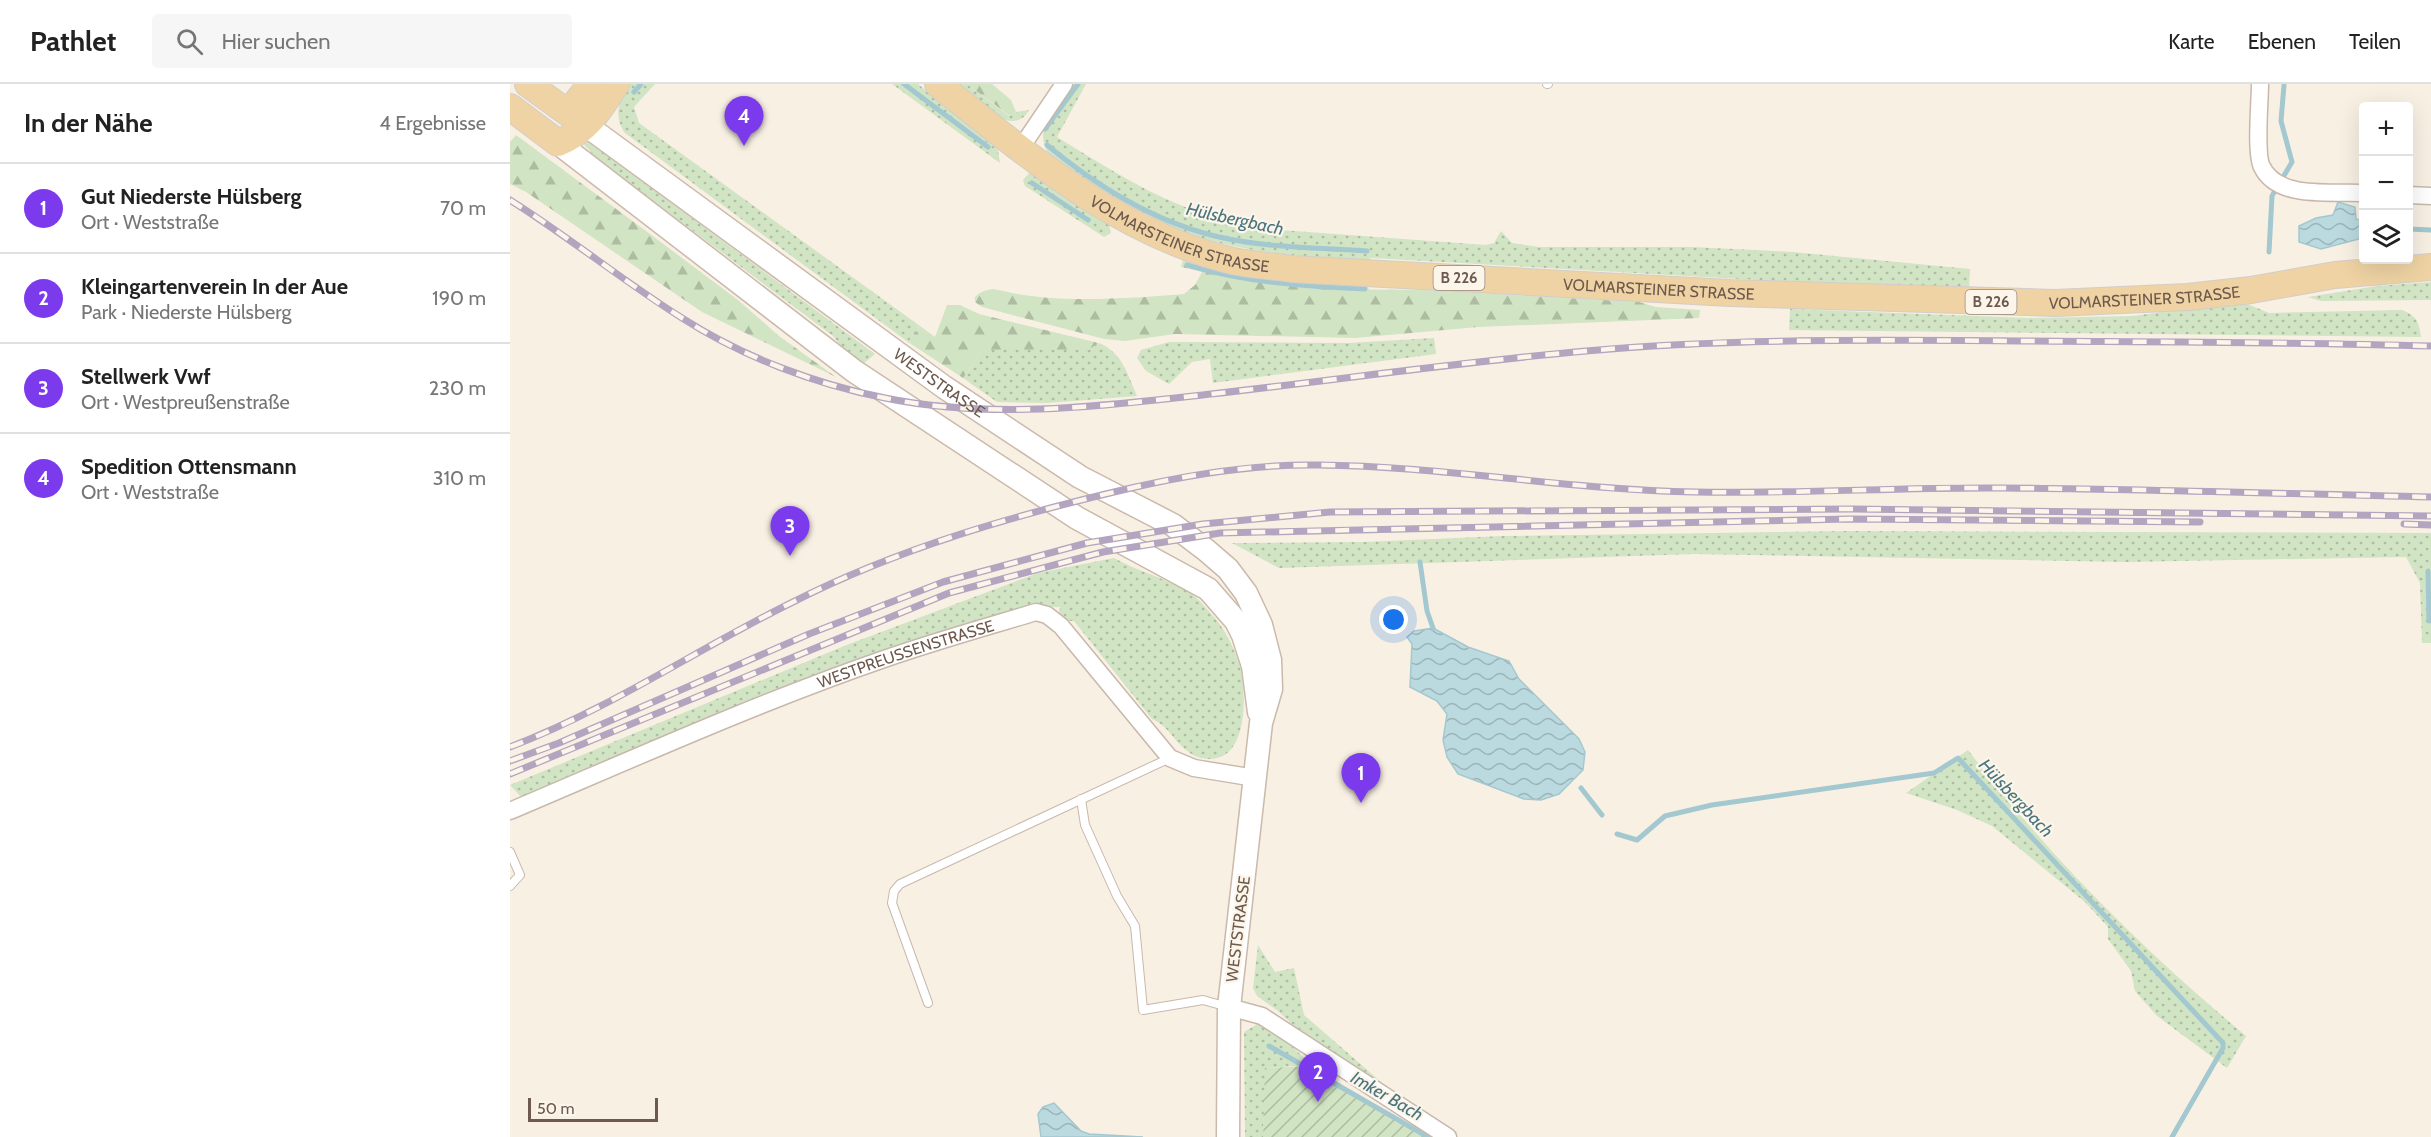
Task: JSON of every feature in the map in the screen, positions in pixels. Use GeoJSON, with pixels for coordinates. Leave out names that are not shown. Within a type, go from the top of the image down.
{"type":"FeatureCollection","features":[{"type":"Feature","properties":{"kind":"main road","name":"WESTSTRASSE"},"geometry":{"type":"LineString","coordinates":[[528,84],[578,119]]}},
{"type":"Feature","properties":{"kind":"main road"},"geometry":{"type":"LineString","coordinates":[[558,143],[573,137],[591,84]]}},
{"type":"Feature","properties":{"kind":"main road"},"geometry":{"type":"LineString","coordinates":[[578,119],[616,84]]}},
{"type":"Feature","properties":{"kind":"main road","name":"VOLMARSTEINER STRASSE"},"geometry":{"type":"LineString","coordinates":[[938,84],[1020,149],[1078,190],[1155,233],[1233,261],[1292,269],[1742,293],[2055,303],[2188,297],[2252,290],[2335,275],[2431,267]]}},
{"type":"Feature","properties":{"kind":"main road","name":"WESTSTRASSE"},"geometry":{"type":"LineString","coordinates":[[510,107],[558,143]]}},
{"type":"Feature","properties":{"kind":"street"},"geometry":{"type":"LineString","coordinates":[[1020,149],[1064,84]]}},
{"type":"Feature","properties":{"kind":"street"},"geometry":{"type":"LineString","coordinates":[[2260,84],[2260,165],[2270,178],[2288,189],[2359,193]]}},
{"type":"Feature","properties":{"kind":"street","name":"WESTSTRASSE"},"geometry":{"type":"LineString","coordinates":[[578,119],[953,394],[1063,466],[1173,525],[1228,569],[1246,593],[1261,625],[1270,660],[1271,689],[1261,723],[1229,1007],[1228,1137]]}},
{"type":"Feature","properties":{"kind":"street","name":"WESTSTRASSE"},"geometry":{"type":"LineString","coordinates":[[558,143],[854,371],[1077,518],[1208,589],[1226,609],[1244,635],[1253,666],[1261,723]]}},
{"type":"Feature","properties":{"kind":"street"},"geometry":{"type":"LineString","coordinates":[[2413,195],[2431,196]]}},
{"type":"Feature","properties":{"kind":"street","name":"WESTPREUSSENSTRASSE"},"geometry":{"type":"LineString","coordinates":[[510,811],[817,683],[888,657],[1035,612],[1047,615],[1061,626],[1170,758],[1194,768],[1255,778]]}},
{"type":"Feature","properties":{"kind":"street"},"geometry":{"type":"LineString","coordinates":[[1229,1007],[1262,1016],[1428,1132],[1448,1137]]}},
{"type":"Feature","properties":{"kind":"lane"},"geometry":{"type":"LineString","coordinates":[[928,1003],[892,903],[894,891],[900,884],[1170,758]]}},
{"type":"Feature","properties":{"kind":"lane"},"geometry":{"type":"LineString","coordinates":[[1081,799],[1085,825],[1117,896],[1135,926],[1143,1010],[1203,1000],[1229,1007]]}},
{"type":"Feature","properties":{"kind":"lane"},"geometry":{"type":"LineString","coordinates":[[510,852],[520,875],[510,886]]}},
{"type":"Feature","properties":{"kind":"green space"},"geometry":{"type":"Polygon","coordinates":[[[628,84],[655,84],[634,107],[639,123],[920,326],[908,342],[625,133],[618,114],[622,96],[628,84]]]}},
{"type":"Feature","properties":{"kind":"green space"},"geometry":{"type":"Polygon","coordinates":[[[892,84],[918,84],[998,150],[1000,163],[892,84]]]}},
{"type":"Feature","properties":{"kind":"green space"},"geometry":{"type":"Polygon","coordinates":[[[959,84],[967,84],[1009,116],[1016,112],[1029,110],[1022,118],[1013,121],[1004,119],[984,107],[959,84]]]}},
{"type":"Feature","properties":{"kind":"green space"},"geometry":{"type":"Polygon","coordinates":[[[967,84],[992,84],[1011,100],[1016,112],[1010,116],[967,84]]]}},
{"type":"Feature","properties":{"kind":"green space"},"geometry":{"type":"Polygon","coordinates":[[[1074,84],[1086,84],[1057,137],[1151,192],[1199,213],[1254,228],[1486,245],[1494,243],[1501,231],[1512,243],[1539,247],[1692,247],[1793,252],[1970,269],[1969,288],[1795,282],[1371,258],[1368,261],[1242,248],[1181,232],[1152,221],[1123,206],[1048,153],[1043,134],[1045,125],[1049,116],[1074,84]]]}},
{"type":"Feature","properties":{"kind":"green space"},"geometry":{"type":"Polygon","coordinates":[[[516,135],[738,300],[779,336],[836,377],[702,312],[526,192],[510,184],[510,142],[516,135]]]}},
{"type":"Feature","properties":{"kind":"green space"},"geometry":{"type":"Polygon","coordinates":[[[585,140],[875,354],[863,364],[846,352],[833,336],[596,158],[583,143],[585,140]]]}},
{"type":"Feature","properties":{"kind":"green space"},"geometry":{"type":"Polygon","coordinates":[[[1031,171],[1109,224],[1111,233],[1104,237],[1025,186],[1023,180],[1031,171]]]}},
{"type":"Feature","properties":{"kind":"green space"},"geometry":{"type":"Polygon","coordinates":[[[1183,260],[1291,281],[1367,286],[1370,291],[1323,289],[1251,281],[1181,267],[1183,260]]]}},
{"type":"Feature","properties":{"kind":"green space"},"geometry":{"type":"Polygon","coordinates":[[[1202,272],[1314,289],[1425,290],[1639,302],[1656,307],[1700,310],[1699,318],[1478,327],[1355,338],[1175,334],[1125,341],[1104,339],[982,307],[975,302],[975,297],[980,293],[990,290],[1037,297],[1079,299],[1184,294],[1195,285],[1202,272]]]}},
{"type":"Feature","properties":{"kind":"green space"},"geometry":{"type":"Polygon","coordinates":[[[2431,282],[2431,300],[2321,301],[2308,297],[2377,286],[2431,282]]]}},
{"type":"Feature","properties":{"kind":"green space"},"geometry":{"type":"Polygon","coordinates":[[[2240,301],[2269,313],[2402,310],[2416,320],[2421,337],[1789,330],[1790,309],[2029,318],[2133,316],[2240,301]]]}},
{"type":"Feature","properties":{"kind":"green space"},"geometry":{"type":"Polygon","coordinates":[[[947,305],[960,305],[979,314],[1099,343],[1088,350],[983,350],[963,378],[908,342],[920,326],[935,337],[947,305]]]}},
{"type":"Feature","properties":{"kind":"green space"},"geometry":{"type":"Polygon","coordinates":[[[1434,338],[1436,354],[1213,383],[1210,359],[1192,362],[1169,384],[1146,371],[1137,358],[1141,350],[1169,342],[1348,343],[1434,338]]]}},
{"type":"Feature","properties":{"kind":"green space"},"geometry":{"type":"Polygon","coordinates":[[[1099,343],[1119,358],[1137,396],[1047,403],[997,402],[963,378],[983,350],[1088,350],[1099,343]]]}},
{"type":"Feature","properties":{"kind":"green space"},"geometry":{"type":"Polygon","coordinates":[[[1848,531],[2431,533],[2431,643],[2422,643],[2420,583],[2406,557],[2125,562],[1693,554],[1279,568],[1232,543],[1363,542],[1503,536],[1848,531]]]}},
{"type":"Feature","properties":{"kind":"green space"},"geometry":{"type":"Polygon","coordinates":[[[1114,558],[1174,584],[1193,595],[1215,618],[1226,635],[1240,666],[1244,694],[1241,727],[1236,741],[1228,752],[1217,758],[1201,758],[1186,750],[1165,727],[1152,719],[1074,621],[1069,621],[1059,613],[1060,607],[1040,607],[522,798],[510,785],[844,646],[1038,573],[1114,558]]]}},
{"type":"Feature","properties":{"kind":"green space"},"geometry":{"type":"Polygon","coordinates":[[[1968,750],[2064,865],[2170,970],[2246,1036],[2227,1068],[2157,1016],[2135,991],[2131,971],[2108,939],[2108,927],[2085,902],[1992,826],[1957,810],[1906,793],[1968,750]]]}},
{"type":"Feature","properties":{"kind":"green space"},"geometry":{"type":"Polygon","coordinates":[[[1258,945],[1275,972],[1294,968],[1304,1015],[1410,1107],[1307,1038],[1278,1011],[1257,996],[1253,988],[1258,945]]]}},
{"type":"Feature","properties":{"kind":"green space"},"geometry":{"type":"Polygon","coordinates":[[[1259,1023],[1293,1047],[1311,1065],[1266,1068],[1263,1137],[1245,1137],[1244,1032],[1259,1023]]]}},
{"type":"Feature","properties":{"kind":"green space"},"geometry":{"type":"Polygon","coordinates":[[[1311,1066],[1430,1137],[1263,1137],[1265,1068],[1311,1066]]]}},
{"type":"Feature","properties":{"kind":"water"},"geometry":{"type":"Polygon","coordinates":[[[2338,202],[2355,207],[2356,219],[2359,220],[2359,239],[2321,249],[2299,242],[2299,226],[2316,218],[2333,215],[2338,202]]]}},
{"type":"Feature","properties":{"kind":"water"},"geometry":{"type":"Polygon","coordinates":[[[1433,628],[1468,647],[1509,661],[1519,679],[1579,739],[1585,752],[1583,770],[1559,794],[1541,800],[1524,799],[1458,774],[1447,757],[1443,740],[1447,714],[1437,701],[1410,687],[1412,644],[1407,637],[1414,631],[1433,628]]]}},
{"type":"Feature","properties":{"kind":"water"},"geometry":{"type":"Polygon","coordinates":[[[1054,1103],[1081,1131],[1089,1134],[1143,1137],[1041,1137],[1038,1114],[1043,1107],[1054,1103]]]}},
{"type":"Feature","properties":{"kind":"waterway"},"geometry":{"type":"LineString","coordinates":[[634,92],[641,84]]}},
{"type":"Feature","properties":{"kind":"waterway"},"geometry":{"type":"LineString","coordinates":[[904,84],[988,147]]}},
{"type":"Feature","properties":{"kind":"waterway","name":"Hülsbergbach"},"geometry":{"type":"LineString","coordinates":[[1045,129],[1078,84]]}},
{"type":"Feature","properties":{"kind":"waterway"},"geometry":{"type":"LineString","coordinates":[[2269,252],[2272,196],[2292,162],[2281,121],[2284,85]]}},
{"type":"Feature","properties":{"kind":"waterway","name":"Hülsbergbach"},"geometry":{"type":"LineString","coordinates":[[1047,145],[1111,191],[1158,216],[1183,226],[1251,243],[1367,251]]}},
{"type":"Feature","properties":{"kind":"waterway"},"geometry":{"type":"LineString","coordinates":[[1032,183],[1088,220]]}},
{"type":"Feature","properties":{"kind":"waterway"},"geometry":{"type":"LineString","coordinates":[[2413,229],[2431,230]]}},
{"type":"Feature","properties":{"kind":"waterway"},"geometry":{"type":"LineString","coordinates":[[1187,265],[1231,276],[1275,283],[1365,289]]}},
{"type":"Feature","properties":{"kind":"waterway","name":"Hülsbergbach"},"geometry":{"type":"LineString","coordinates":[[1420,562],[1427,611],[1433,628]]}},
{"type":"Feature","properties":{"kind":"waterway"},"geometry":{"type":"LineString","coordinates":[[2428,571],[2429,621]]}},
{"type":"Feature","properties":{"kind":"waterway","name":"Hülsbergbach"},"geometry":{"type":"LineString","coordinates":[[1617,834],[1637,840],[1665,816],[1712,805],[1934,773],[1958,758],[2223,1043],[2223,1048],[2172,1137]]}},
{"type":"Feature","properties":{"kind":"waterway","name":"Hülsbergbach"},"geometry":{"type":"LineString","coordinates":[[1581,788],[1602,815]]}},
{"type":"Feature","properties":{"kind":"waterway","name":"Imker Bach"},"geometry":{"type":"LineString","coordinates":[[1269,1046],[1428,1137]]}},
{"type":"Feature","properties":{"kind":"railway"},"geometry":{"type":"LineString","coordinates":[[510,200],[682,318],[730,345],[780,367],[832,385],[926,405],[1007,410],[1130,403],[1539,355],[1695,344],[1915,340],[2431,346]]}},
{"type":"Feature","properties":{"kind":"railway"},"geometry":{"type":"LineString","coordinates":[[510,747],[583,715],[757,620],[874,565],[958,535],[1088,498],[1154,483],[1224,471],[1295,465],[1365,466],[1601,487],[1695,492],[2003,488],[2431,497]]}},
{"type":"Feature","properties":{"kind":"railway"},"geometry":{"type":"LineString","coordinates":[[510,761],[559,743],[809,634],[943,582],[1087,543],[1203,524],[1330,512],[1852,509],[2431,516]]}},
{"type":"Feature","properties":{"kind":"railway"},"geometry":{"type":"LineString","coordinates":[[510,774],[949,593],[1103,552],[1220,533],[1849,519],[2200,522]]}},
{"type":"Feature","properties":{"kind":"railway"},"geometry":{"type":"LineString","coordinates":[[2404,524],[2431,525]]}},
{"type":"Feature","properties":{"kind":"place","name":"Spedition Ottensmann"},"geometry":{"type":"Point","coordinates":[744,146]}},
{"type":"Feature","properties":{"kind":"place","name":"Stellwerk Vwf"},"geometry":{"type":"Point","coordinates":[790,556]}},
{"type":"Feature","properties":{"kind":"place","name":"Gut Niederste Hülsberg"},"geometry":{"type":"Point","coordinates":[1361,803]}},
{"type":"Feature","properties":{"kind":"place","name":"Kleingartenverein In der Aue"},"geometry":{"type":"Point","coordinates":[1318,1102]}}]}
